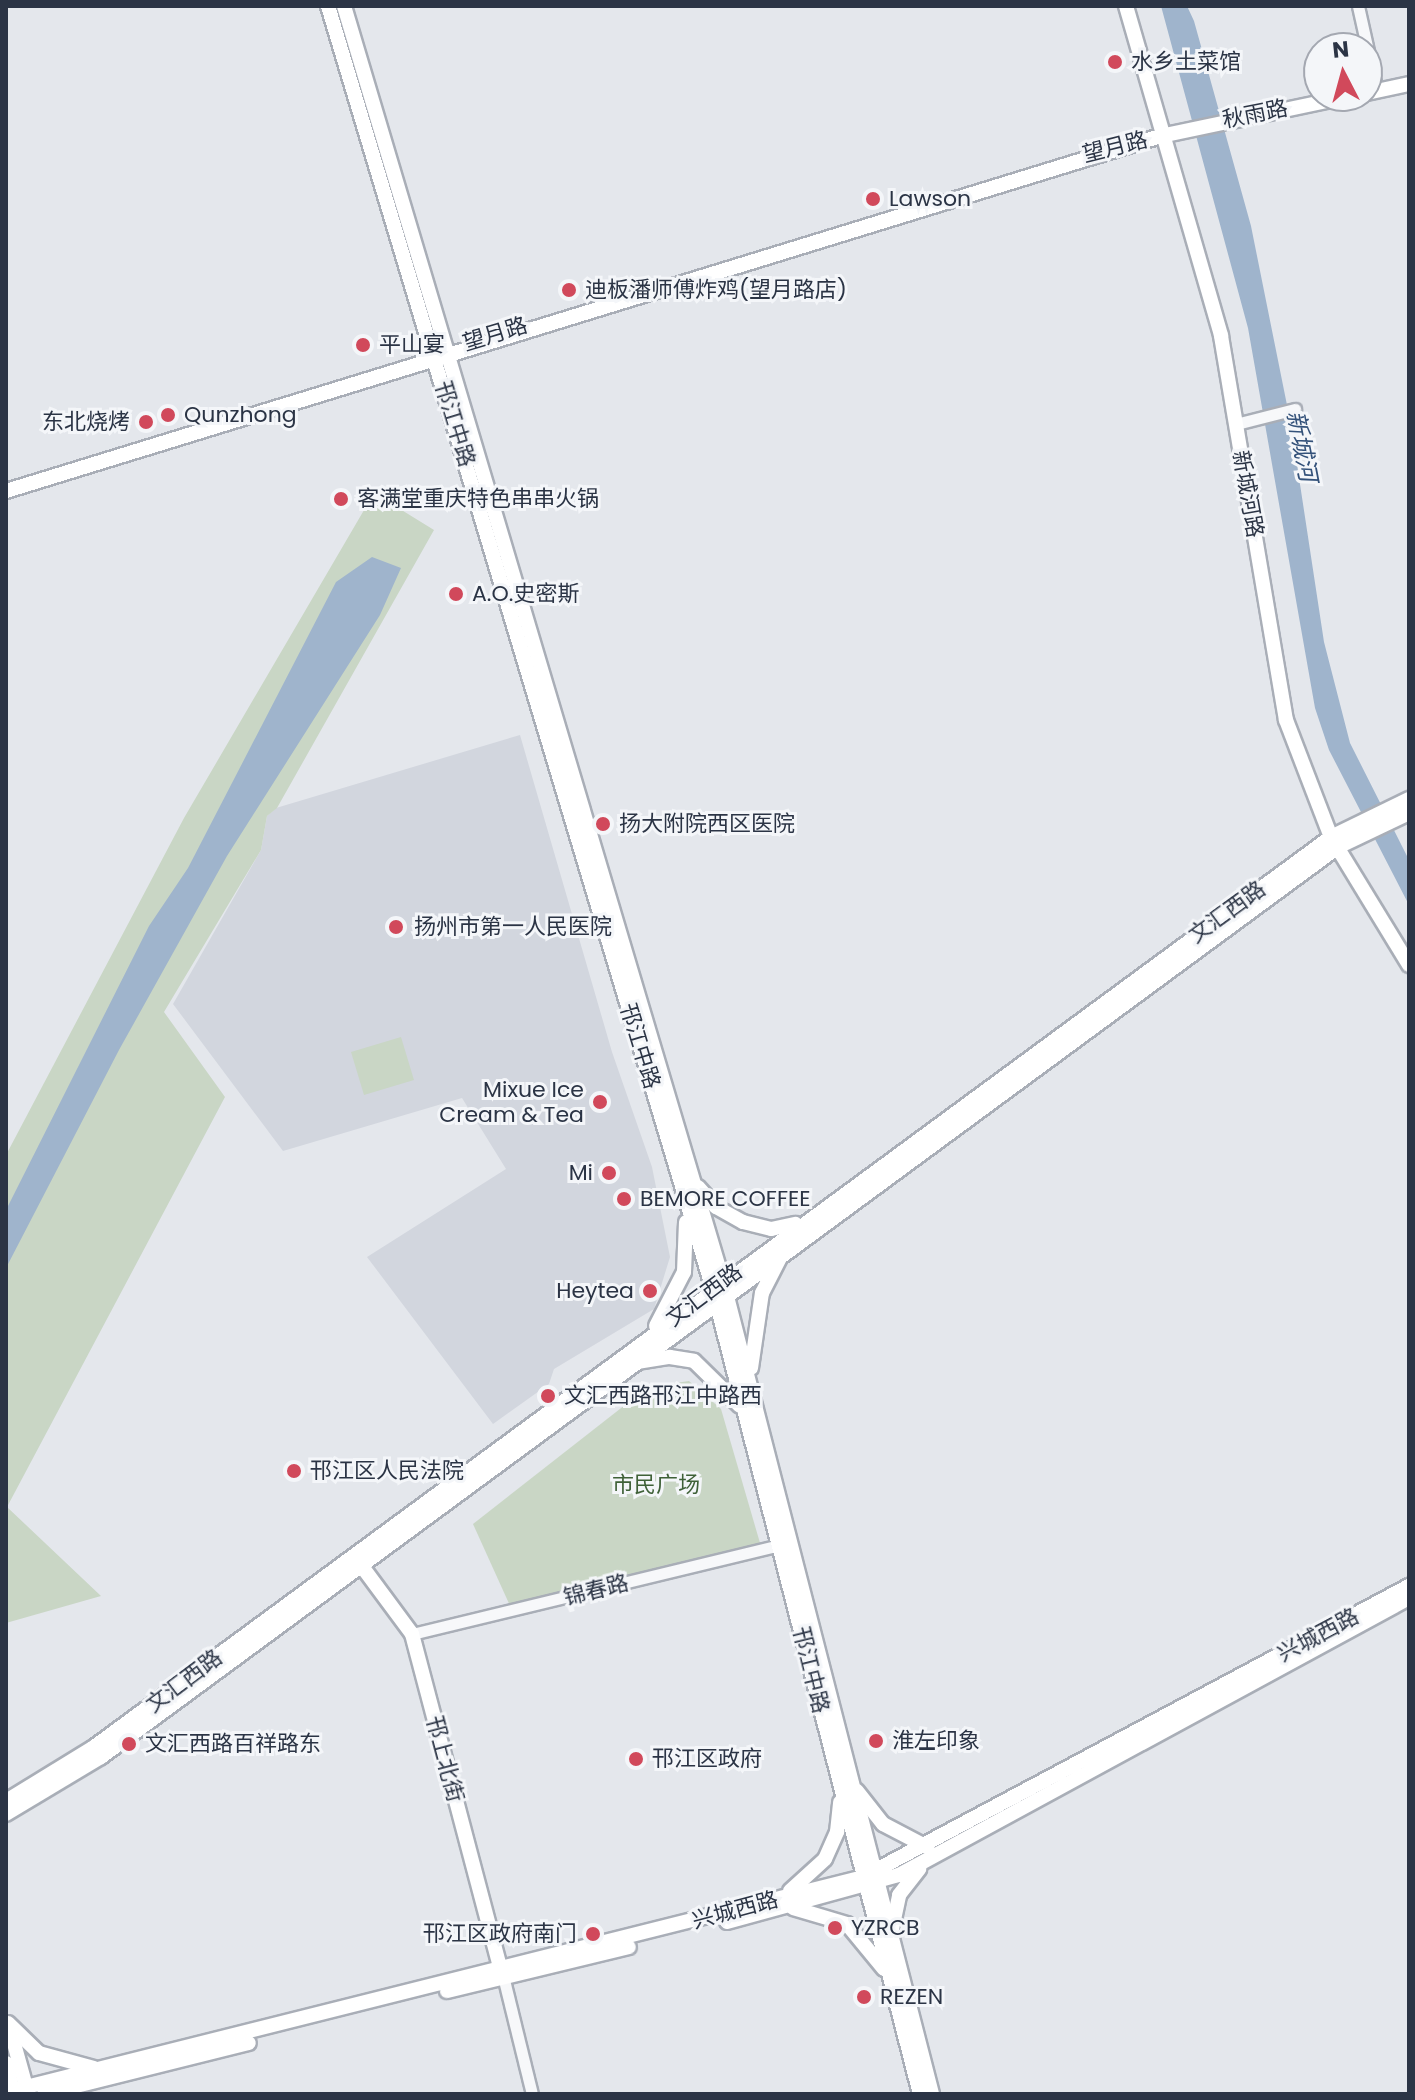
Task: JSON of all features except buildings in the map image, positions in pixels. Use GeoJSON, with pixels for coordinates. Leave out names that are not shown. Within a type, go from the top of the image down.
{"type":"FeatureCollection","features":[{"type":"Feature","properties":{"kind":"main road","name":"邗江中路"},"geometry":{"type":"LineString","coordinates":[[328,6],[719,1291],[749,1380],[920,2094]]}},
{"type":"Feature","properties":{"kind":"main road","name":"邗江中路"},"geometry":{"type":"LineString","coordinates":[[344,6],[450,352],[688,1186]]}},
{"type":"Feature","properties":{"kind":"main road","name":"新城河路"},"geometry":{"type":"LineString","coordinates":[[1126,6],[1221,336],[1286,720],[1334,842],[1409,965]]}},
{"type":"Feature","properties":{"kind":"main road"},"geometry":{"type":"LineString","coordinates":[[1383,90],[1409,84]]}},
{"type":"Feature","properties":{"kind":"main road","name":"秋雨路"},"geometry":{"type":"LineString","coordinates":[[1161,136],[1303,105]]}},
{"type":"Feature","properties":{"kind":"main road","name":"望月路"},"geometry":{"type":"LineString","coordinates":[[6,483],[450,352],[1142,137],[1161,136]]}},
{"type":"Feature","properties":{"kind":"main road","name":"望月路"},"geometry":{"type":"LineString","coordinates":[[6,491],[435,356]]}},
{"type":"Feature","properties":{"kind":"main road","name":"文汇西路"},"geometry":{"type":"LineString","coordinates":[[9,1811],[14,1792],[94,1747],[357,1560],[633,1363],[803,1222],[1334,842],[1400,813],[1409,799]]}},
{"type":"Feature","properties":{"kind":"main road","name":"文汇西路"},"geometry":{"type":"LineString","coordinates":[[9,1811],[101,1757],[650,1335],[783,1252],[1334,842]]}},
{"type":"Feature","properties":{"kind":"main road"},"geometry":{"type":"LineString","coordinates":[[688,1186],[743,1222],[771,1229],[803,1222]]}},
{"type":"Feature","properties":{"kind":"main road"},"geometry":{"type":"LineString","coordinates":[[650,1335],[684,1272],[688,1242],[688,1186]]}},
{"type":"Feature","properties":{"kind":"main road"},"geometry":{"type":"LineString","coordinates":[[749,1380],[762,1293],[783,1252]]}},
{"type":"Feature","properties":{"kind":"main road","name":"邗江中路"},"geometry":{"type":"LineString","coordinates":[[719,1291],[744,1411],[847,1787]]}},
{"type":"Feature","properties":{"kind":"main road"},"geometry":{"type":"LineString","coordinates":[[633,1363],[670,1357],[694,1361],[744,1411]]}},
{"type":"Feature","properties":{"kind":"main road","name":"邗上北街"},"geometry":{"type":"LineString","coordinates":[[357,1560],[412,1634],[502,1974]]}},
{"type":"Feature","properties":{"kind":"main road","name":"兴城西路"},"geometry":{"type":"LineString","coordinates":[[928,1852],[1409,1586]]}},
{"type":"Feature","properties":{"kind":"main road","name":"兴城西路"},"geometry":{"type":"LineString","coordinates":[[44,2094],[871,1880],[1409,1598]]}},
{"type":"Feature","properties":{"kind":"main road"},"geometry":{"type":"LineString","coordinates":[[847,1787],[883,1824],[928,1852],[899,1895],[891,1933]]}},
{"type":"Feature","properties":{"kind":"main road"},"geometry":{"type":"LineString","coordinates":[[781,1903],[825,1859],[837,1832],[847,1787]]}},
{"type":"Feature","properties":{"kind":"main road","name":"邗江中路"},"geometry":{"type":"LineString","coordinates":[[871,1880],[891,1933],[932,2094]]}},
{"type":"Feature","properties":{"kind":"main road"},"geometry":{"type":"LineString","coordinates":[[781,1903],[822,1913],[847,1924],[890,1977]]}},
{"type":"Feature","properties":{"kind":"main road","name":"兴城西路"},"geometry":{"type":"LineString","coordinates":[[17,2092],[502,1974]]}},
{"type":"Feature","properties":{"kind":"main road"},"geometry":{"type":"LineString","coordinates":[[7,2020],[39,2053],[102,2069]]}},
{"type":"Feature","properties":{"kind":"main road"},"geometry":{"type":"LineString","coordinates":[[7,2020],[17,2092]]}},
{"type":"Feature","properties":{"kind":"main road"},"geometry":{"type":"LineString","coordinates":[[6,2063],[17,2092]]}},
{"type":"Feature","properties":{"kind":"main road"},"geometry":{"type":"LineString","coordinates":[[76,2094],[93,2082]]}},
{"type":"Feature","properties":{"kind":"street"},"geometry":{"type":"LineString","coordinates":[[1358,6],[1362,32]]}},
{"type":"Feature","properties":{"kind":"street"},"geometry":{"type":"LineString","coordinates":[[1236,424],[1295,409]]}},
{"type":"Feature","properties":{"kind":"street","name":"锦春路"},"geometry":{"type":"LineString","coordinates":[[412,1634],[780,1545]]}},
{"type":"Feature","properties":{"kind":"street"},"geometry":{"type":"LineString","coordinates":[[502,1974],[532,2094]]}},
{"type":"Feature","properties":{"kind":"shaded area","name":"扬州市第一人民医院"},"geometry":{"type":"Polygon","coordinates":[[[520,735],[612,1052],[652,1167],[670,1257],[654,1309],[554,1369],[549,1384],[493,1424],[367,1257],[506,1169],[462,1098],[283,1151],[173,1004],[261,850],[267,816],[276,808],[520,735]]]}},
{"type":"Feature","properties":{"kind":"green space"},"geometry":{"type":"Polygon","coordinates":[[[374,493],[434,530],[277,808],[267,816],[261,850],[164,1012],[225,1097],[7,1507],[101,1596],[6,1623],[6,1155],[184,818],[374,493]]]}},
{"type":"Feature","properties":{"kind":"green space"},"geometry":{"type":"Polygon","coordinates":[[[401,1037],[414,1080],[364,1095],[351,1052],[401,1037]]]}},
{"type":"Feature","properties":{"kind":"green space","name":"市民广场"},"geometry":{"type":"Polygon","coordinates":[[[689,1381],[721,1409],[760,1543],[511,1608],[473,1524],[648,1387],[689,1381]]]}},
{"type":"Feature","properties":{"kind":"water"},"geometry":{"type":"Polygon","coordinates":[[[1161,6],[1187,6],[1194,21],[1251,226],[1291,425],[1324,642],[1350,743],[1409,860],[1409,905],[1329,750],[1315,708],[1248,328],[1161,6]]]}},
{"type":"Feature","properties":{"kind":"water"},"geometry":{"type":"Polygon","coordinates":[[[372,557],[401,568],[380,615],[227,856],[119,1050],[6,1268],[6,1210],[149,926],[188,868],[336,582],[372,557]]]}},
{"type":"Feature","properties":{"kind":"place","name":"水乡土菜馆"},"geometry":{"type":"Point","coordinates":[1115,62]}},
{"type":"Feature","properties":{"kind":"place","name":"Lawson"},"geometry":{"type":"Point","coordinates":[873,199]}},
{"type":"Feature","properties":{"kind":"place","name":"迪板潘师傅炸鸡(望月路店)"},"geometry":{"type":"Point","coordinates":[569,290]}},
{"type":"Feature","properties":{"kind":"place","name":"平山宴"},"geometry":{"type":"Point","coordinates":[363,345]}},
{"type":"Feature","properties":{"kind":"place","name":"Qunzhong"},"geometry":{"type":"Point","coordinates":[168,415]}},
{"type":"Feature","properties":{"kind":"place","name":"东北烧烤"},"geometry":{"type":"Point","coordinates":[146,422]}},
{"type":"Feature","properties":{"kind":"place","name":"客满堂重庆特色串串火锅"},"geometry":{"type":"Point","coordinates":[341,499]}},
{"type":"Feature","properties":{"kind":"place","name":"A.O.史密斯"},"geometry":{"type":"Point","coordinates":[456,594]}},
{"type":"Feature","properties":{"kind":"place","name":"扬大附院西区医院"},"geometry":{"type":"Point","coordinates":[603,824]}},
{"type":"Feature","properties":{"kind":"place","name":"扬州市第一人民医院"},"geometry":{"type":"Point","coordinates":[396,927]}},
{"type":"Feature","properties":{"kind":"place","name":"Mixue Ice Cream & Tea"},"geometry":{"type":"Point","coordinates":[600,1102]}},
{"type":"Feature","properties":{"kind":"place","name":"Mi"},"geometry":{"type":"Point","coordinates":[609,1173]}},
{"type":"Feature","properties":{"kind":"place","name":"BEMORE COFFEE"},"geometry":{"type":"Point","coordinates":[624,1199]}},
{"type":"Feature","properties":{"kind":"place","name":"Heytea"},"geometry":{"type":"Point","coordinates":[650,1291]}},
{"type":"Feature","properties":{"kind":"place","name":"文汇西路邗江中路西"},"geometry":{"type":"Point","coordinates":[548,1396]}},
{"type":"Feature","properties":{"kind":"place","name":"邗江区人民法院"},"geometry":{"type":"Point","coordinates":[294,1471]}},
{"type":"Feature","properties":{"kind":"place","name":"淮左印象"},"geometry":{"type":"Point","coordinates":[876,1741]}},
{"type":"Feature","properties":{"kind":"place","name":"文汇西路百祥路东"},"geometry":{"type":"Point","coordinates":[129,1744]}},
{"type":"Feature","properties":{"kind":"place","name":"邗江区政府"},"geometry":{"type":"Point","coordinates":[636,1759]}},
{"type":"Feature","properties":{"kind":"place","name":"YZRCB"},"geometry":{"type":"Point","coordinates":[835,1928]}},
{"type":"Feature","properties":{"kind":"place","name":"邗江区政府南门"},"geometry":{"type":"Point","coordinates":[593,1934]}},
{"type":"Feature","properties":{"kind":"place","name":"REZEN"},"geometry":{"type":"Point","coordinates":[864,1997]}},
{"type":"Feature","properties":{"kind":"water label","name":"新城河"},"geometry":{"type":"Point","coordinates":[1302,446]}}]}
